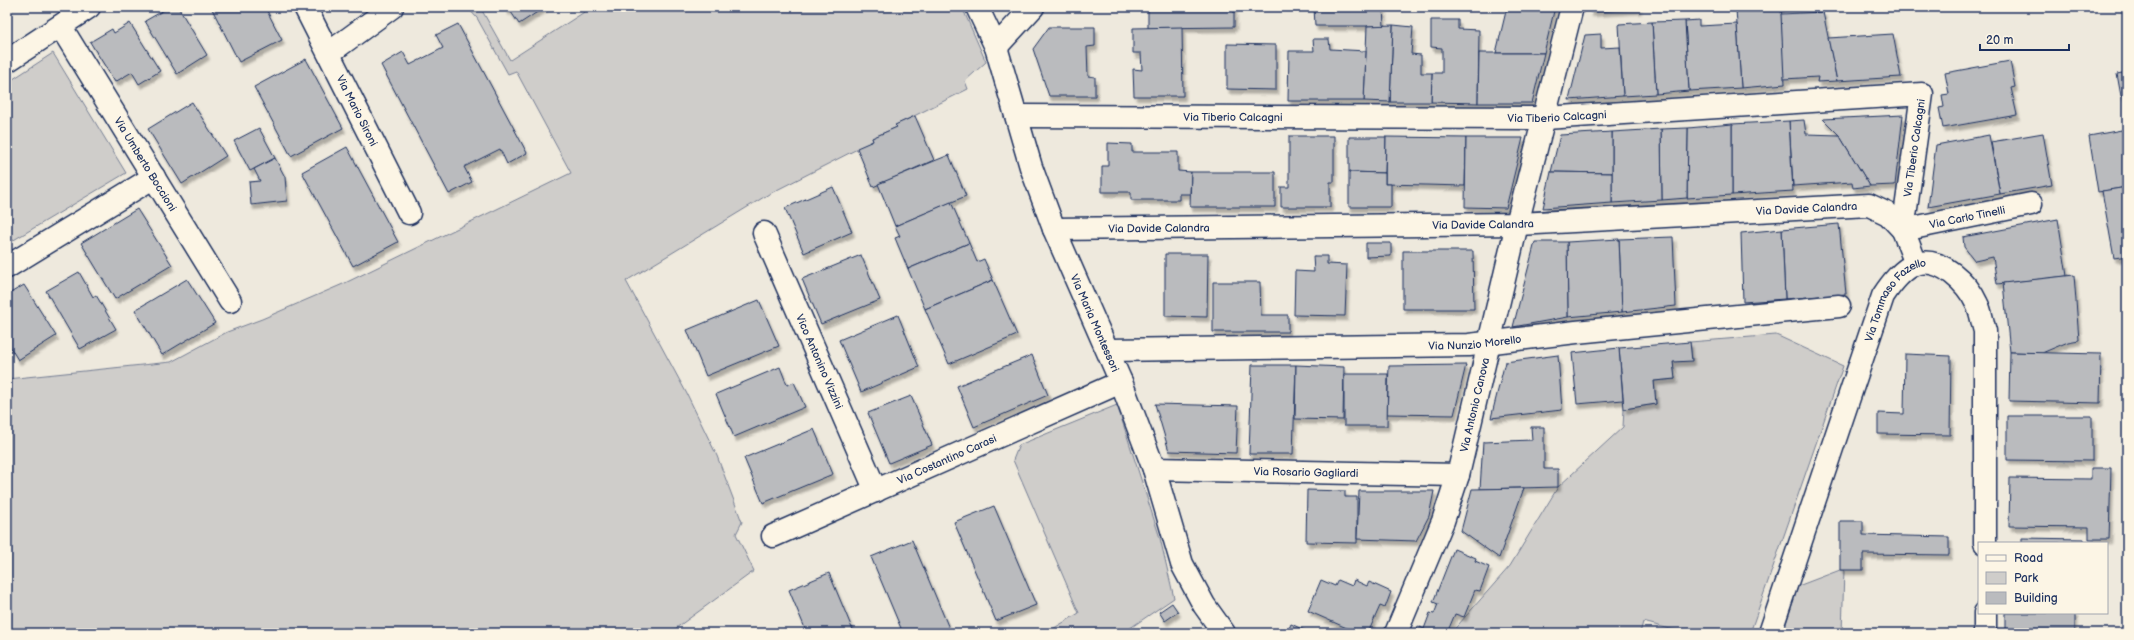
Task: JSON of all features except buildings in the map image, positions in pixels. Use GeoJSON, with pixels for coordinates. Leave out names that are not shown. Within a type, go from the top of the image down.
{"type":"FeatureCollection","features":[{"type":"Feature","properties":{"kind":"street"},"geometry":{"type":"LineString","coordinates":[[7,61],[61,27],[89,7]]}},
{"type":"Feature","properties":{"kind":"street","name":"Via Mario Sironi"},"geometry":{"type":"LineString","coordinates":[[305,7],[409,213]]}},
{"type":"Feature","properties":{"kind":"street"},"geometry":{"type":"LineString","coordinates":[[329,53],[392,7]]}},
{"type":"Feature","properties":{"kind":"street","name":"Via Maria Montessori"},"geometry":{"type":"LineString","coordinates":[[977,7],[996,47],[1031,168],[1054,229],[1108,350],[1154,469],[1182,564],[1204,605],[1224,633]]}},
{"type":"Feature","properties":{"kind":"street"},"geometry":{"type":"LineString","coordinates":[[996,47],[1033,7]]}},
{"type":"Feature","properties":{"kind":"street","name":"Via Antonio Canova"},"geometry":{"type":"LineString","coordinates":[[1396,633],[1443,521],[1458,475],[1517,224],[1572,7]]}},
{"type":"Feature","properties":{"kind":"street","name":"Via Umberto Boccioni"},"geometry":{"type":"LineString","coordinates":[[61,27],[230,301]]}},
{"type":"Feature","properties":{"kind":"street","name":"Via Tiberio Calcagni"},"geometry":{"type":"LineString","coordinates":[[1017,116],[1544,118],[1922,94],[1902,230]]}},
{"type":"Feature","properties":{"kind":"street"},"geometry":{"type":"LineString","coordinates":[[7,267],[154,177]]}},
{"type":"Feature","properties":{"kind":"street","name":"Via Carlo Tinelli"},"geometry":{"type":"LineString","coordinates":[[1902,230],[2031,204]]}},
{"type":"Feature","properties":{"kind":"street","name":"Via Davide Calandra"},"geometry":{"type":"LineString","coordinates":[[1054,229],[1517,224],[1869,205],[1888,214],[1902,230]]}},
{"type":"Feature","properties":{"kind":"street"},"geometry":{"type":"LineString","coordinates":[[1902,230],[1916,264]]}},
{"type":"Feature","properties":{"kind":"street","name":"Vico Antonino Vizzini"},"geometry":{"type":"LineString","coordinates":[[764,233],[876,491]]}},
{"type":"Feature","properties":{"kind":"street","name":"Via Tommaso Fazello"},"geometry":{"type":"LineString","coordinates":[[1770,633],[1883,296],[1895,278],[1916,264],[1932,264],[1949,271],[1965,285],[1978,304],[1985,330],[1985,542]]}},
{"type":"Feature","properties":{"kind":"street","name":"Via Nunzio Morello"},"geometry":{"type":"LineString","coordinates":[[1108,350],[1489,343],[1576,332],[1839,306]]}},
{"type":"Feature","properties":{"kind":"street","name":"Via Costantino Carasi"},"geometry":{"type":"LineString","coordinates":[[773,536],[1121,382]]}},
{"type":"Feature","properties":{"kind":"street","name":"Via Rosario Gagliardi"},"geometry":{"type":"LineString","coordinates":[[1154,469],[1458,475]]}},
{"type":"Feature","properties":{"kind":"street"},"geometry":{"type":"LineString","coordinates":[[1985,614],[1985,633]]}},
{"type":"Feature","properties":{"kind":"green space"},"geometry":{"type":"Polygon","coordinates":[[[467,7],[480,7],[510,60],[592,7],[962,7],[986,62],[965,81],[968,89],[896,125],[897,127],[872,138],[873,141],[769,194],[626,281],[687,394],[717,456],[742,522],[736,534],[754,571],[672,631],[672,633],[7,633],[7,379],[171,362],[227,332],[262,319],[343,284],[571,173],[516,71],[508,74],[477,18],[467,7]]]}},
{"type":"Feature","properties":{"kind":"green space"},"geometry":{"type":"Polygon","coordinates":[[[53,53],[126,173],[7,244],[7,83],[53,53]]]}},
{"type":"Feature","properties":{"kind":"green space"},"geometry":{"type":"Polygon","coordinates":[[[1776,335],[1843,366],[1750,633],[1686,633],[1643,622],[1640,633],[1451,633],[1510,566],[1558,487],[1623,427],[1624,409],[1656,404],[1654,381],[1675,379],[1673,362],[1692,360],[1690,342],[1776,335]]]}},
{"type":"Feature","properties":{"kind":"green space"},"geometry":{"type":"Polygon","coordinates":[[[1117,405],[1160,538],[1174,598],[1123,633],[1046,633],[1079,613],[1013,460],[1019,445],[1117,405]]]}},
{"type":"Feature","properties":{"kind":"green space"},"geometry":{"type":"Polygon","coordinates":[[[1840,570],[1844,570],[1842,633],[1783,633],[1798,586],[1840,570]]]}}]}
